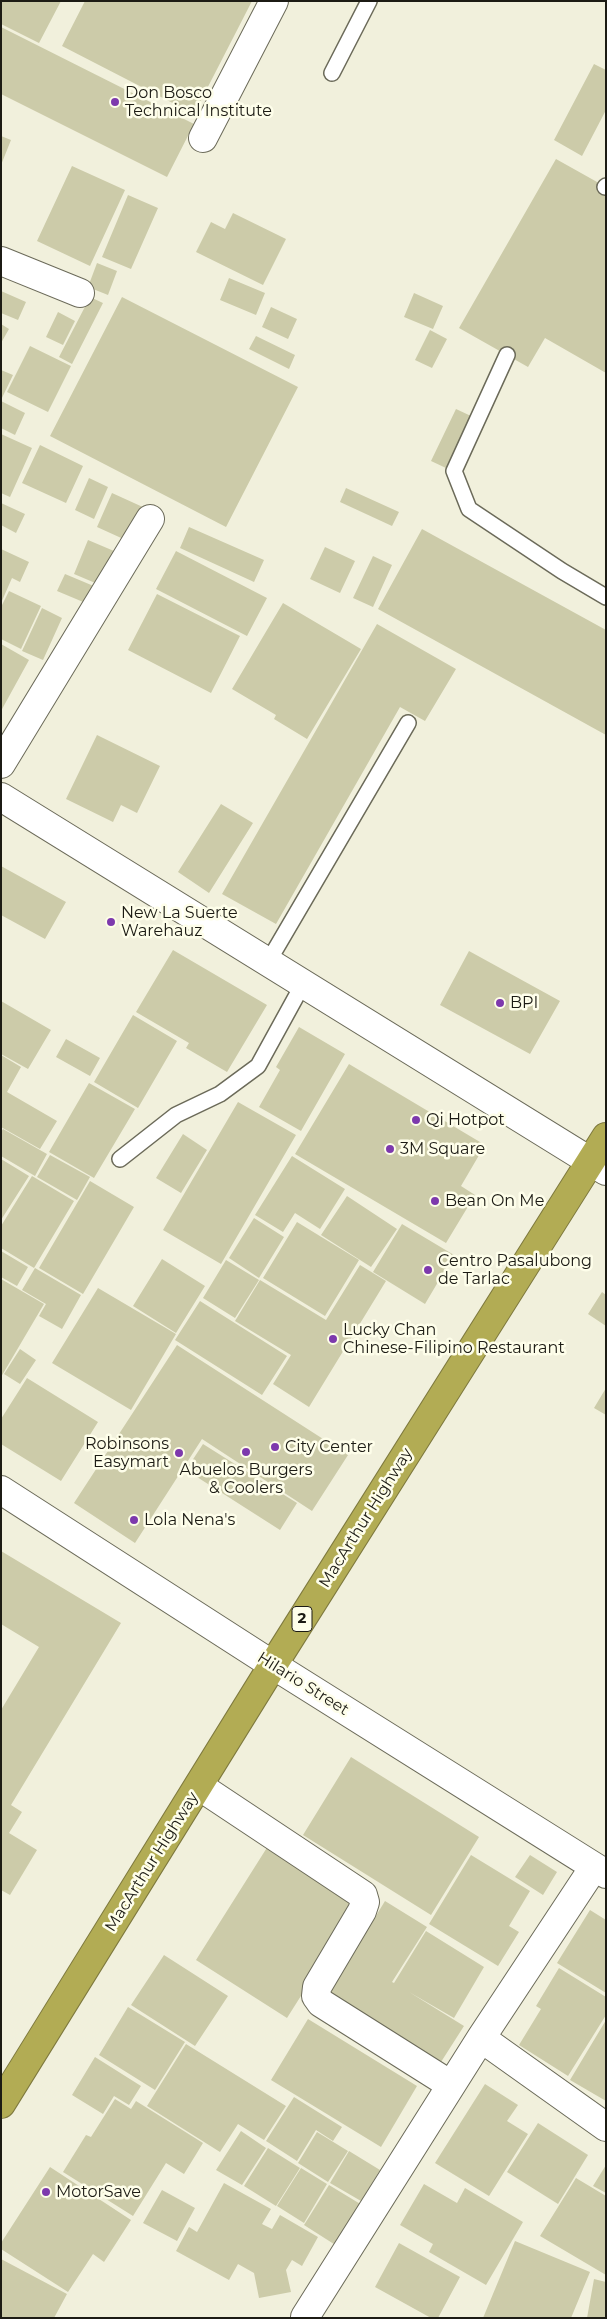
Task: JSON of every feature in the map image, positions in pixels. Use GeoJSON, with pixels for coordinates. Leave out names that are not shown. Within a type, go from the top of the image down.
{"type":"FeatureCollection","features":[{"type":"Feature","properties":{"kind":"highway","name":"MacArthur Highway"},"geometry":{"type":"LineString","coordinates":[[1,2104],[273,1665],[598,1167],[606,1137]]}},
{"type":"Feature","properties":{"kind":"street"},"geometry":{"type":"LineString","coordinates":[[203,138],[274,1]]}},
{"type":"Feature","properties":{"kind":"street"},"geometry":{"type":"LineString","coordinates":[[1,261],[80,293]]}},
{"type":"Feature","properties":{"kind":"street"},"geometry":{"type":"LineString","coordinates":[[1,764],[150,519]]}},
{"type":"Feature","properties":{"kind":"street"},"geometry":{"type":"LineString","coordinates":[[1,797],[598,1167]]}},
{"type":"Feature","properties":{"kind":"street","name":"Hilario Street"},"geometry":{"type":"LineString","coordinates":[[1,1490],[273,1665],[600,1871]]}},
{"type":"Feature","properties":{"kind":"street"},"geometry":{"type":"LineString","coordinates":[[199,1786],[363,1895],[365,1902],[362,1911],[317,1987],[316,1996],[321,2003],[451,2086]]}},
{"type":"Feature","properties":{"kind":"street"},"geometry":{"type":"LineString","coordinates":[[305,2317],[481,2038],[600,1871]]}},
{"type":"Feature","properties":{"kind":"street"},"geometry":{"type":"LineString","coordinates":[[481,2038],[606,2127]]}},
{"type":"Feature","properties":{"kind":"lane"},"geometry":{"type":"LineString","coordinates":[[332,73],[369,1]]}},
{"type":"Feature","properties":{"kind":"lane"},"geometry":{"type":"LineString","coordinates":[[507,355],[454,471],[469,509],[562,571],[606,597]]}},
{"type":"Feature","properties":{"kind":"lane"},"geometry":{"type":"LineString","coordinates":[[268,962],[408,723]]}},
{"type":"Feature","properties":{"kind":"lane"},"geometry":{"type":"LineString","coordinates":[[120,1159],[176,1115],[220,1094],[258,1066],[303,984]]}},
{"type":"Feature","properties":{"kind":"building"},"geometry":{"type":"Polygon","coordinates":[[[1,1],[61,1],[39,43],[1,24],[1,1]]]}},
{"type":"Feature","properties":{"kind":"building"},"geometry":{"type":"Polygon","coordinates":[[[85,1],[252,1],[194,114],[62,46],[85,1]]]}},
{"type":"Feature","properties":{"kind":"building"},"geometry":{"type":"Polygon","coordinates":[[[1,27],[194,124],[167,177],[1,94],[1,27]]]}},
{"type":"Feature","properties":{"kind":"building"},"geometry":{"type":"Polygon","coordinates":[[[594,64],[606,70],[606,110],[582,156],[554,140],[594,64]]]}},
{"type":"Feature","properties":{"kind":"building"},"geometry":{"type":"Polygon","coordinates":[[[1,136],[11,140],[1,165],[1,136]]]}},
{"type":"Feature","properties":{"kind":"building"},"geometry":{"type":"Polygon","coordinates":[[[556,159],[606,187],[606,373],[545,338],[528,367],[459,328],[556,159]]]}},
{"type":"Feature","properties":{"kind":"building"},"geometry":{"type":"Polygon","coordinates":[[[72,166],[125,190],[90,266],[37,241],[72,166]]]}},
{"type":"Feature","properties":{"kind":"building"},"geometry":{"type":"Polygon","coordinates":[[[128,195],[158,208],[131,269],[102,257],[128,195]]]}},
{"type":"Feature","properties":{"kind":"building"},"geometry":{"type":"Polygon","coordinates":[[[233,213],[286,239],[263,285],[196,252],[211,222],[225,229],[233,213]]]}},
{"type":"Feature","properties":{"kind":"building"},"geometry":{"type":"Polygon","coordinates":[[[97,263],[117,271],[108,295],[88,287],[97,263]]]}},
{"type":"Feature","properties":{"kind":"building"},"geometry":{"type":"Polygon","coordinates":[[[229,278],[265,293],[256,315],[220,300],[229,278]]]}},
{"type":"Feature","properties":{"kind":"building"},"geometry":{"type":"Polygon","coordinates":[[[1,291],[26,302],[18,320],[1,313],[1,291]]]}},
{"type":"Feature","properties":{"kind":"building"},"geometry":{"type":"Polygon","coordinates":[[[414,293],[443,306],[433,329],[404,317],[414,293]]]}},
{"type":"Feature","properties":{"kind":"building"},"geometry":{"type":"Polygon","coordinates":[[[90,297],[103,303],[72,364],[59,357],[90,297]]]}},
{"type":"Feature","properties":{"kind":"building"},"geometry":{"type":"Polygon","coordinates":[[[122,297],[298,387],[226,527],[50,436],[122,297]]]}},
{"type":"Feature","properties":{"kind":"building"},"geometry":{"type":"Polygon","coordinates":[[[271,307],[297,319],[288,339],[262,327],[271,307]]]}},
{"type":"Feature","properties":{"kind":"building"},"geometry":{"type":"Polygon","coordinates":[[[58,312],[75,321],[63,345],[46,337],[58,312]]]}},
{"type":"Feature","properties":{"kind":"building"},"geometry":{"type":"Polygon","coordinates":[[[1,324],[9,329],[1,343],[1,324]]]}},
{"type":"Feature","properties":{"kind":"building"},"geometry":{"type":"Polygon","coordinates":[[[430,330],[447,339],[432,368],[415,360],[430,330]]]}},
{"type":"Feature","properties":{"kind":"building"},"geometry":{"type":"Polygon","coordinates":[[[256,336],[295,355],[289,369],[249,349],[256,336]]]}},
{"type":"Feature","properties":{"kind":"building"},"geometry":{"type":"Polygon","coordinates":[[[30,346],[71,366],[48,412],[7,392],[30,346]]]}},
{"type":"Feature","properties":{"kind":"building"},"geometry":{"type":"Polygon","coordinates":[[[1,370],[13,375],[1,400],[1,370]]]}},
{"type":"Feature","properties":{"kind":"building"},"geometry":{"type":"Polygon","coordinates":[[[1,401],[25,413],[15,435],[1,428],[1,401]]]}},
{"type":"Feature","properties":{"kind":"building"},"geometry":{"type":"Polygon","coordinates":[[[456,409],[471,416],[446,468],[431,461],[456,409]]]}},
{"type":"Feature","properties":{"kind":"building"},"geometry":{"type":"Polygon","coordinates":[[[1,434],[32,448],[10,497],[1,493],[1,434]]]}},
{"type":"Feature","properties":{"kind":"building"},"geometry":{"type":"Polygon","coordinates":[[[40,445],[83,466],[66,503],[22,483],[40,445]]]}},
{"type":"Feature","properties":{"kind":"building"},"geometry":{"type":"Polygon","coordinates":[[[89,478],[108,487],[94,519],[75,510],[89,478]]]}},
{"type":"Feature","properties":{"kind":"building"},"geometry":{"type":"Polygon","coordinates":[[[346,488],[399,512],[392,526],[340,502],[346,488]]]}},
{"type":"Feature","properties":{"kind":"building"},"geometry":{"type":"Polygon","coordinates":[[[112,493],[145,508],[130,542],[97,527],[112,493]]]}},
{"type":"Feature","properties":{"kind":"building"},"geometry":{"type":"Polygon","coordinates":[[[1,503],[25,514],[16,533],[1,525],[1,503]]]}},
{"type":"Feature","properties":{"kind":"building"},"geometry":{"type":"Polygon","coordinates":[[[189,527],[264,560],[254,582],[180,548],[189,527]]]}},
{"type":"Feature","properties":{"kind":"building"},"geometry":{"type":"Polygon","coordinates":[[[422,529],[606,630],[606,735],[378,609],[422,529]]]}},
{"type":"Feature","properties":{"kind":"building"},"geometry":{"type":"Polygon","coordinates":[[[88,540],[114,551],[100,585],[74,574],[88,540]]]}},
{"type":"Feature","properties":{"kind":"building"},"geometry":{"type":"Polygon","coordinates":[[[325,547],[355,561],[340,593],[310,579],[325,547]]]}},
{"type":"Feature","properties":{"kind":"building"},"geometry":{"type":"Polygon","coordinates":[[[1,549],[29,562],[20,582],[12,578],[1,603],[1,549]]]}},
{"type":"Feature","properties":{"kind":"building"},"geometry":{"type":"Polygon","coordinates":[[[176,551],[267,598],[247,636],[156,589],[176,551]]]}},
{"type":"Feature","properties":{"kind":"building"},"geometry":{"type":"Polygon","coordinates":[[[373,556],[392,565],[373,607],[353,598],[373,556]]]}},
{"type":"Feature","properties":{"kind":"building"},"geometry":{"type":"Polygon","coordinates":[[[65,574],[96,587],[88,604],[57,591],[65,574]]]}},
{"type":"Feature","properties":{"kind":"building"},"geometry":{"type":"Polygon","coordinates":[[[9,591],[41,606],[21,649],[1,639],[1,607],[9,591]]]}},
{"type":"Feature","properties":{"kind":"building"},"geometry":{"type":"Polygon","coordinates":[[[157,594],[240,636],[211,693],[128,650],[157,594]]]}},
{"type":"Feature","properties":{"kind":"building"},"geometry":{"type":"Polygon","coordinates":[[[283,603],[361,649],[307,739],[274,719],[276,715],[232,689],[283,603]]]}},
{"type":"Feature","properties":{"kind":"building"},"geometry":{"type":"Polygon","coordinates":[[[42,608],[62,618],[43,660],[22,651],[42,608]]]}},
{"type":"Feature","properties":{"kind":"building"},"geometry":{"type":"Polygon","coordinates":[[[377,624],[456,669],[425,721],[400,707],[276,924],[222,894],[377,624]]]}},
{"type":"Feature","properties":{"kind":"building"},"geometry":{"type":"Polygon","coordinates":[[[1,644],[29,660],[1,711],[1,644]]]}},
{"type":"Feature","properties":{"kind":"building"},"geometry":{"type":"Polygon","coordinates":[[[97,735],[160,766],[137,813],[121,805],[113,822],[66,799],[97,735]]]}},
{"type":"Feature","properties":{"kind":"building"},"geometry":{"type":"Polygon","coordinates":[[[221,804],[253,823],[209,893],[178,872],[221,804]]]}},
{"type":"Feature","properties":{"kind":"building"},"geometry":{"type":"Polygon","coordinates":[[[1,866],[66,902],[45,939],[1,915],[1,866]]]}},
{"type":"Feature","properties":{"kind":"building"},"geometry":{"type":"Polygon","coordinates":[[[173,950],[267,1005],[227,1072],[186,1048],[189,1043],[136,1012],[173,950]]]}},
{"type":"Feature","properties":{"kind":"building","name":"BPI"},"geometry":{"type":"Polygon","coordinates":[[[469,951],[560,1001],[530,1054],[440,1005],[469,951]]]}},
{"type":"Feature","properties":{"kind":"building"},"geometry":{"type":"Polygon","coordinates":[[[1,1001],[51,1030],[28,1069],[1,1054],[1,1001]]]}},
{"type":"Feature","properties":{"kind":"building"},"geometry":{"type":"Polygon","coordinates":[[[133,1015],[177,1041],[138,1108],[94,1082],[133,1015]]]}},
{"type":"Feature","properties":{"kind":"building"},"geometry":{"type":"Polygon","coordinates":[[[299,1027],[345,1054],[301,1131],[259,1107],[280,1070],[276,1067],[299,1027]]]}},
{"type":"Feature","properties":{"kind":"building"},"geometry":{"type":"Polygon","coordinates":[[[66,1039],[100,1058],[90,1076],[56,1057],[66,1039]]]}},
{"type":"Feature","properties":{"kind":"building"},"geometry":{"type":"Polygon","coordinates":[[[1,1055],[21,1067],[7,1092],[57,1121],[40,1149],[1,1127],[1,1055]]]}},
{"type":"Feature","properties":{"kind":"building","name":"3M Square"},"geometry":{"type":"Polygon","coordinates":[[[349,1064],[485,1145],[461,1186],[475,1195],[446,1243],[295,1154],[349,1064]]]}},
{"type":"Feature","properties":{"kind":"building"},"geometry":{"type":"Polygon","coordinates":[[[89,1083],[135,1109],[94,1178],[49,1152],[89,1083]]]}},
{"type":"Feature","properties":{"kind":"building"},"geometry":{"type":"Polygon","coordinates":[[[238,1102],[296,1135],[221,1264],[163,1230],[238,1102]]]}},
{"type":"Feature","properties":{"kind":"building"},"geometry":{"type":"Polygon","coordinates":[[[3,1129],[47,1154],[35,1176],[1,1156],[1,1132],[3,1129]]]}},
{"type":"Feature","properties":{"kind":"building"},"geometry":{"type":"Polygon","coordinates":[[[183,1134],[207,1150],[181,1193],[156,1178],[183,1134]]]}},
{"type":"Feature","properties":{"kind":"building"},"geometry":{"type":"Polygon","coordinates":[[[50,1155],[90,1177],[77,1200],[37,1177],[50,1155]]]}},
{"type":"Feature","properties":{"kind":"building"},"geometry":{"type":"Polygon","coordinates":[[[292,1156],[345,1189],[320,1229],[295,1213],[283,1232],[255,1215],[292,1156]]]}},
{"type":"Feature","properties":{"kind":"building"},"geometry":{"type":"Polygon","coordinates":[[[1,1159],[29,1176],[1,1220],[1,1159]]]}},
{"type":"Feature","properties":{"kind":"building"},"geometry":{"type":"Polygon","coordinates":[[[32,1176],[74,1201],[34,1268],[1,1248],[1,1226],[32,1176]]]}},
{"type":"Feature","properties":{"kind":"building"},"geometry":{"type":"Polygon","coordinates":[[[90,1181],[134,1207],[83,1294],[39,1268],[90,1181]]]}},
{"type":"Feature","properties":{"kind":"building"},"geometry":{"type":"Polygon","coordinates":[[[347,1196],[397,1229],[371,1267],[321,1235],[347,1196]]]}},
{"type":"Feature","properties":{"kind":"building"},"geometry":{"type":"Polygon","coordinates":[[[254,1218],[284,1237],[259,1278],[229,1258],[254,1218]]]}},
{"type":"Feature","properties":{"kind":"building"},"geometry":{"type":"Polygon","coordinates":[[[297,1222],[359,1260],[325,1316],[263,1278],[297,1222]]]}},
{"type":"Feature","properties":{"kind":"building"},"geometry":{"type":"Polygon","coordinates":[[[402,1224],[454,1255],[425,1304],[373,1272],[402,1224]]]}},
{"type":"Feature","properties":{"kind":"building"},"geometry":{"type":"Polygon","coordinates":[[[1,1251],[28,1267],[17,1286],[1,1277],[1,1251]]]}},
{"type":"Feature","properties":{"kind":"building"},"geometry":{"type":"Polygon","coordinates":[[[162,1259],[205,1286],[176,1333],[133,1306],[162,1259]]]}},
{"type":"Feature","properties":{"kind":"building"},"geometry":{"type":"Polygon","coordinates":[[[226,1260],[259,1280],[235,1318],[203,1298],[226,1260]]]}},
{"type":"Feature","properties":{"kind":"building"},"geometry":{"type":"Polygon","coordinates":[[[360,1265],[386,1281],[309,1407],[273,1384],[291,1355],[235,1321],[260,1280],[326,1320],[360,1265]]]}},
{"type":"Feature","properties":{"kind":"building"},"geometry":{"type":"Polygon","coordinates":[[[35,1268],[81,1295],[62,1329],[39,1316],[46,1304],[22,1290],[35,1268]]]}},
{"type":"Feature","properties":{"kind":"building"},"geometry":{"type":"Polygon","coordinates":[[[1,1279],[44,1304],[1,1377],[1,1279]]]}},
{"type":"Feature","properties":{"kind":"building"},"geometry":{"type":"Polygon","coordinates":[[[98,1288],[176,1334],[131,1410],[52,1363],[98,1288]]]}},
{"type":"Feature","properties":{"kind":"building"},"geometry":{"type":"Polygon","coordinates":[[[602,1292],[606,1295],[606,1326],[588,1314],[602,1292]]]}},
{"type":"Feature","properties":{"kind":"building"},"geometry":{"type":"Polygon","coordinates":[[[200,1301],[287,1356],[262,1395],[175,1340],[200,1301]]]}},
{"type":"Feature","properties":{"kind":"building","name":"City Center"},"geometry":{"type":"Polygon","coordinates":[[[177,1345],[348,1455],[312,1511],[202,1439],[135,1543],[74,1503],[177,1345]]]}},
{"type":"Feature","properties":{"kind":"building"},"geometry":{"type":"Polygon","coordinates":[[[20,1349],[36,1360],[20,1384],[4,1374],[20,1349]]]}},
{"type":"Feature","properties":{"kind":"building"},"geometry":{"type":"Polygon","coordinates":[[[27,1378],[98,1422],[61,1481],[1,1444],[1,1419],[27,1378]]]}},
{"type":"Feature","properties":{"kind":"building"},"geometry":{"type":"Polygon","coordinates":[[[606,1388],[606,1415],[594,1408],[606,1388]]]}},
{"type":"Feature","properties":{"kind":"building"},"geometry":{"type":"Polygon","coordinates":[[[203,1444],[297,1503],[280,1530],[186,1470],[203,1444]]]}},
{"type":"Feature","properties":{"kind":"building"},"geometry":{"type":"Polygon","coordinates":[[[1,1551],[121,1623],[11,1805],[22,1812],[9,1833],[37,1850],[10,1895],[1,1890],[1,1710],[39,1647],[1,1624],[1,1551]]]}},
{"type":"Feature","properties":{"kind":"building"},"geometry":{"type":"Polygon","coordinates":[[[351,1757],[479,1837],[431,1915],[303,1835],[351,1757]]]}},
{"type":"Feature","properties":{"kind":"building"},"geometry":{"type":"Polygon","coordinates":[[[268,1846],[359,1904],[287,2018],[196,1960],[268,1846]]]}},
{"type":"Feature","properties":{"kind":"building"},"geometry":{"type":"Polygon","coordinates":[[[471,1855],[530,1891],[509,1926],[519,1932],[498,1966],[429,1924],[471,1855]]]}},
{"type":"Feature","properties":{"kind":"building"},"geometry":{"type":"Polygon","coordinates":[[[530,1855],[557,1872],[543,1895],[515,1877],[530,1855]]]}},
{"type":"Feature","properties":{"kind":"building"},"geometry":{"type":"Polygon","coordinates":[[[385,1901],[427,1927],[392,1982],[394,1983],[426,1931],[484,1967],[454,2018],[409,1992],[464,2026],[441,2062],[329,1993],[385,1901]]]}},
{"type":"Feature","properties":{"kind":"building"},"geometry":{"type":"Polygon","coordinates":[[[590,1910],[606,1920],[606,1993],[557,1963],[590,1910]]]}},
{"type":"Feature","properties":{"kind":"building"},"geometry":{"type":"Polygon","coordinates":[[[164,1955],[228,1996],[195,2046],[131,2005],[164,1955]]]}},
{"type":"Feature","properties":{"kind":"building"},"geometry":{"type":"Polygon","coordinates":[[[559,1968],[606,1997],[606,2015],[568,2076],[519,2045],[541,2009],[536,2006],[559,1968]]]}},
{"type":"Feature","properties":{"kind":"building"},"geometry":{"type":"Polygon","coordinates":[[[128,2007],[185,2042],[155,2090],[99,2055],[128,2007]]]}},
{"type":"Feature","properties":{"kind":"building"},"geometry":{"type":"Polygon","coordinates":[[[308,2019],[417,2086],[381,2147],[271,2080],[308,2019]]]}},
{"type":"Feature","properties":{"kind":"building"},"geometry":{"type":"Polygon","coordinates":[[[606,2020],[606,2101],[570,2080],[606,2020]]]}},
{"type":"Feature","properties":{"kind":"building"},"geometry":{"type":"Polygon","coordinates":[[[186,2044],[286,2106],[264,2140],[238,2124],[220,2152],[147,2106],[186,2044]]]}},
{"type":"Feature","properties":{"kind":"building"},"geometry":{"type":"Polygon","coordinates":[[[95,2057],[141,2086],[129,2105],[114,2096],[103,2114],[72,2095],[95,2057]]]}},
{"type":"Feature","properties":{"kind":"building"},"geometry":{"type":"Polygon","coordinates":[[[485,2084],[518,2105],[507,2121],[528,2134],[489,2196],[435,2163],[485,2084]]]}},
{"type":"Feature","properties":{"kind":"building"},"geometry":{"type":"Polygon","coordinates":[[[294,2097],[342,2127],[333,2141],[316,2130],[297,2161],[266,2141],[294,2097]]]}},
{"type":"Feature","properties":{"kind":"building"},"geometry":{"type":"Polygon","coordinates":[[[115,2099],[131,2109],[136,2101],[203,2143],[184,2174],[166,2163],[133,2216],[63,2172],[86,2135],[91,2137],[115,2099]]]}},
{"type":"Feature","properties":{"kind":"building"},"geometry":{"type":"Polygon","coordinates":[[[538,2123],[588,2155],[558,2204],[507,2172],[538,2123]]]}},
{"type":"Feature","properties":{"kind":"building"},"geometry":{"type":"Polygon","coordinates":[[[241,2131],[266,2148],[242,2185],[216,2170],[241,2131]]]}},
{"type":"Feature","properties":{"kind":"building"},"geometry":{"type":"Polygon","coordinates":[[[317,2132],[348,2151],[328,2182],[298,2163],[317,2132]]]}},
{"type":"Feature","properties":{"kind":"building"},"geometry":{"type":"Polygon","coordinates":[[[268,2148],[300,2168],[276,2206],[244,2186],[268,2148]]]}},
{"type":"Feature","properties":{"kind":"building"},"geometry":{"type":"Polygon","coordinates":[[[349,2151],[380,2170],[361,2201],[330,2183],[349,2151]]]}},
{"type":"Feature","properties":{"kind":"building"},"geometry":{"type":"Polygon","coordinates":[[[606,2165],[606,2193],[593,2186],[606,2165]]]}},
{"type":"Feature","properties":{"kind":"building"},"geometry":{"type":"Polygon","coordinates":[[[50,2167],[131,2220],[104,2262],[93,2254],[68,2292],[1,2249],[1,2243],[50,2167]]]}},
{"type":"Feature","properties":{"kind":"building"},"geometry":{"type":"Polygon","coordinates":[[[301,2168],[327,2184],[304,2223],[277,2206],[301,2168]]]}},
{"type":"Feature","properties":{"kind":"building"},"geometry":{"type":"Polygon","coordinates":[[[576,2178],[606,2196],[606,2275],[540,2236],[576,2178]]]}},
{"type":"Feature","properties":{"kind":"building"},"geometry":{"type":"Polygon","coordinates":[[[224,2183],[271,2209],[262,2224],[272,2229],[280,2215],[318,2237],[302,2266],[292,2260],[286,2270],[291,2292],[259,2298],[254,2273],[238,2264],[229,2280],[176,2251],[189,2227],[197,2232],[224,2183]]]}},
{"type":"Feature","properties":{"kind":"building"},"geometry":{"type":"Polygon","coordinates":[[[424,2184],[457,2203],[465,2188],[523,2222],[486,2285],[429,2252],[433,2244],[400,2225],[424,2184]]]}},
{"type":"Feature","properties":{"kind":"building"},"geometry":{"type":"Polygon","coordinates":[[[329,2185],[362,2205],[337,2246],[304,2225],[329,2185]]]}},
{"type":"Feature","properties":{"kind":"building"},"geometry":{"type":"Polygon","coordinates":[[[162,2190],[195,2208],[177,2241],[143,2223],[162,2190]]]}},
{"type":"Feature","properties":{"kind":"building"},"geometry":{"type":"Polygon","coordinates":[[[515,2241],[590,2272],[571,2318],[483,2318],[515,2241]]]}},
{"type":"Feature","properties":{"kind":"building"},"geometry":{"type":"Polygon","coordinates":[[[399,2243],[460,2277],[438,2318],[431,2318],[375,2287],[399,2243]]]}},
{"type":"Feature","properties":{"kind":"building"},"geometry":{"type":"Polygon","coordinates":[[[1,2259],[67,2294],[54,2318],[1,2318],[1,2259]]]}},
{"type":"Feature","properties":{"kind":"building"},"geometry":{"type":"Polygon","coordinates":[[[594,2279],[606,2282],[606,2318],[587,2318],[594,2279]]]}},
{"type":"Feature","properties":{"kind":"place","name":"Don Bosco Technical Institute"},"geometry":{"type":"Point","coordinates":[115,102]}},
{"type":"Feature","properties":{"kind":"place","name":"New La Suerte Warehauz"},"geometry":{"type":"Point","coordinates":[111,922]}},
{"type":"Feature","properties":{"kind":"place","name":"BPI"},"geometry":{"type":"Point","coordinates":[500,1003]}},
{"type":"Feature","properties":{"kind":"place","name":"Qi Hotpot"},"geometry":{"type":"Point","coordinates":[416,1120]}},
{"type":"Feature","properties":{"kind":"place","name":"3M Square"},"geometry":{"type":"Point","coordinates":[390,1149]}},
{"type":"Feature","properties":{"kind":"place","name":"Bean On Me"},"geometry":{"type":"Point","coordinates":[435,1201]}},
{"type":"Feature","properties":{"kind":"place","name":"Centro Pasalubong de Tarlac"},"geometry":{"type":"Point","coordinates":[428,1270]}},
{"type":"Feature","properties":{"kind":"place","name":"Lucky Chan Chinese-Filipino Restaurant"},"geometry":{"type":"Point","coordinates":[333,1339]}},
{"type":"Feature","properties":{"kind":"place","name":"City Center"},"geometry":{"type":"Point","coordinates":[275,1447]}},
{"type":"Feature","properties":{"kind":"place","name":"Abuelos Burgers & Coolers"},"geometry":{"type":"Point","coordinates":[246,1452]}},
{"type":"Feature","properties":{"kind":"place","name":"Robinsons Easymart"},"geometry":{"type":"Point","coordinates":[179,1453]}},
{"type":"Feature","properties":{"kind":"place","name":"Lola Nena's"},"geometry":{"type":"Point","coordinates":[134,1520]}},
{"type":"Feature","properties":{"kind":"place","name":"MotorSave"},"geometry":{"type":"Point","coordinates":[46,2192]}}]}
